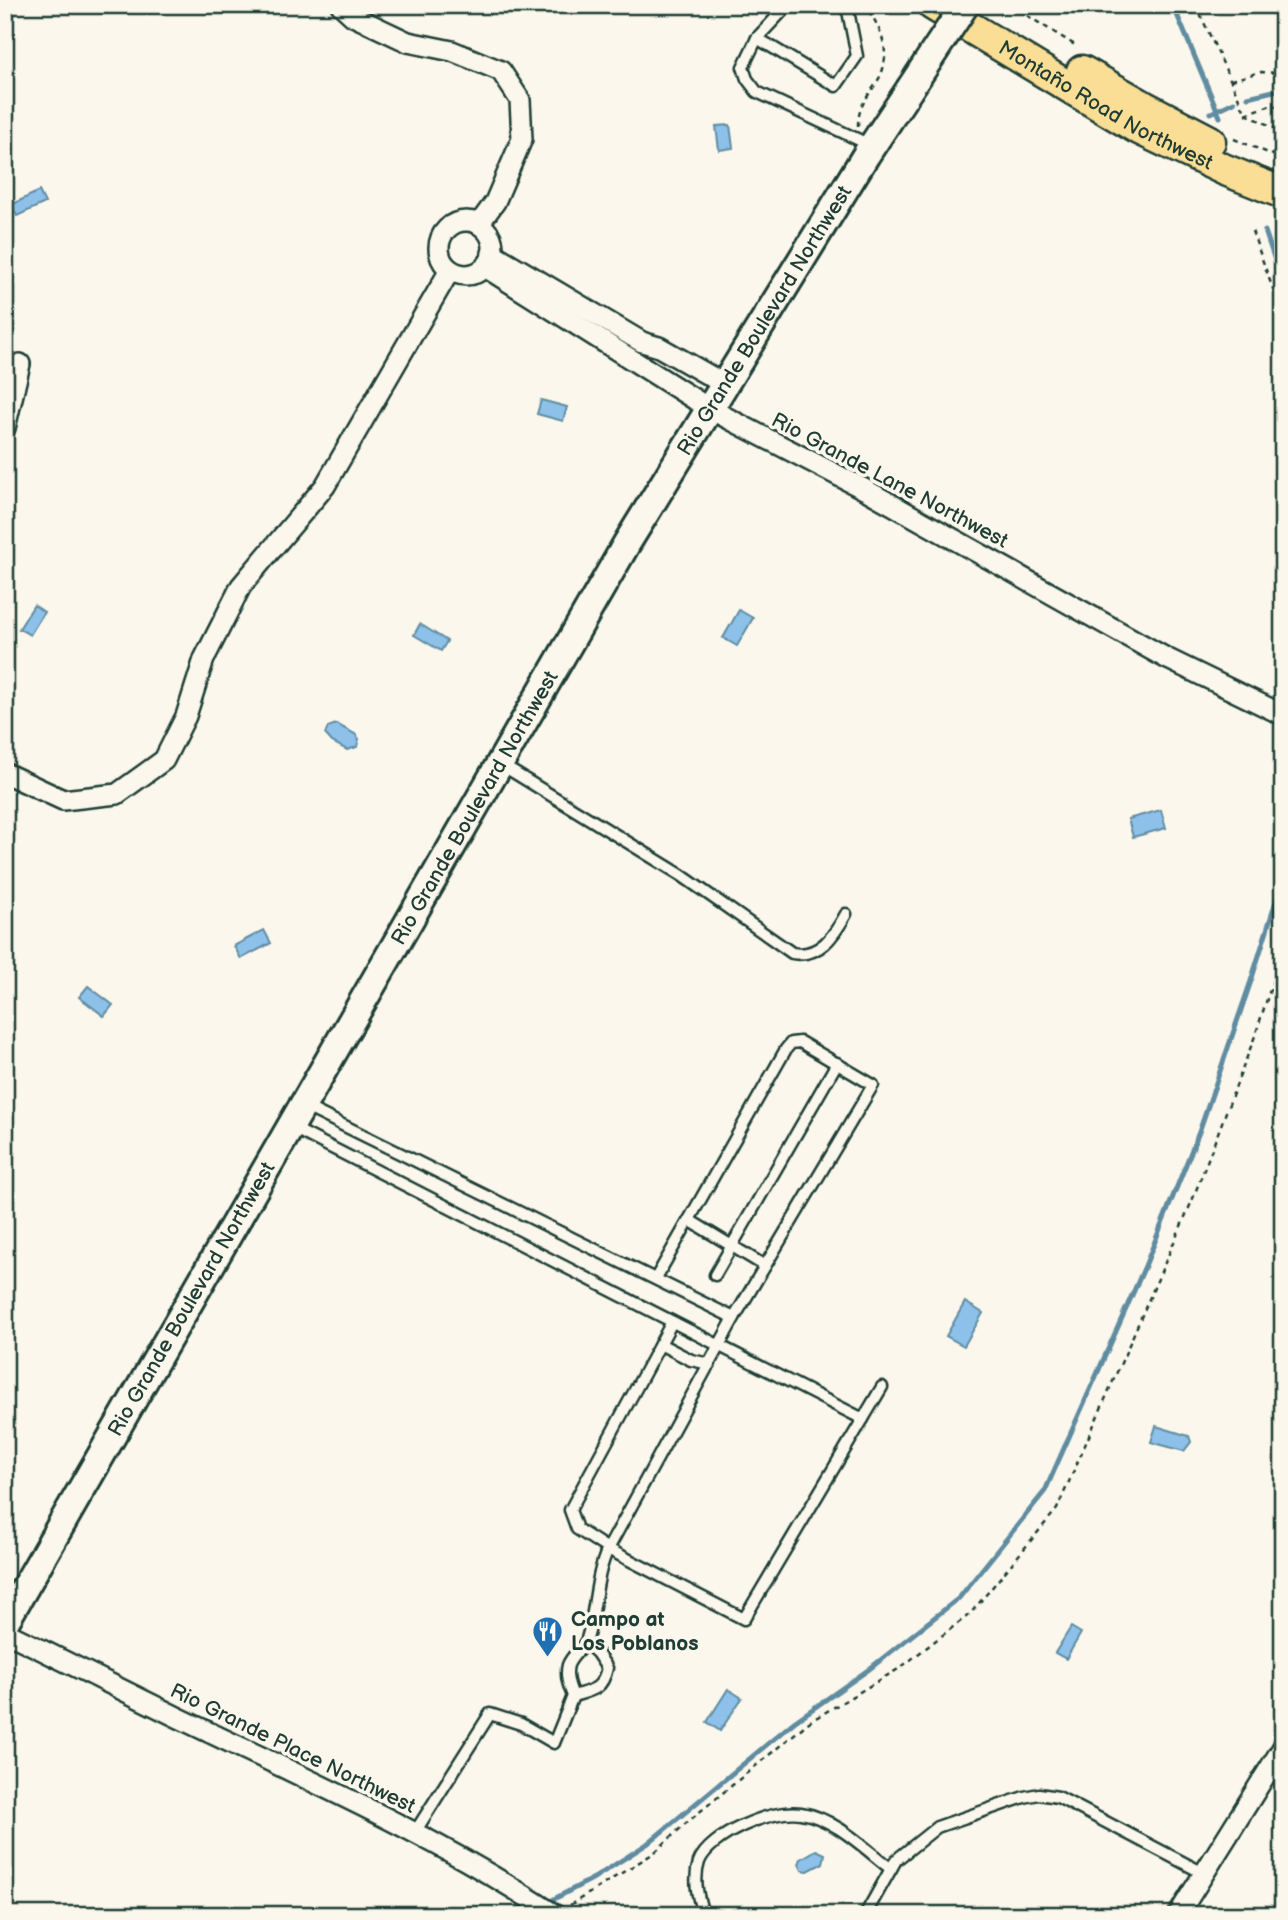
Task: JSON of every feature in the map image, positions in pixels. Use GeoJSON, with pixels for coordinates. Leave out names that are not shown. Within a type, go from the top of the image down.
{"type":"FeatureCollection","features":[{"type":"Feature","properties":{"kind":"main road","name":"Montaño Road Northwest"},"geometry":{"type":"LineString","coordinates":[[933,5],[1137,128],[1223,169],[1283,193]]}},
{"type":"Feature","properties":{"kind":"main road","name":"Montaño Road Northwest"},"geometry":{"type":"LineString","coordinates":[[974,5],[1145,107],[1225,148],[1283,171]]}},
{"type":"Feature","properties":{"kind":"street"},"geometry":{"type":"LineString","coordinates":[[341,5],[353,16],[408,41],[452,51],[502,71],[520,100],[522,139],[495,202],[480,224]]}},
{"type":"Feature","properties":{"kind":"street","name":"Rio Grande Boulevard Northwest"},"geometry":{"type":"LineString","coordinates":[[5,1622],[627,543],[726,385],[865,136],[909,90],[965,5]]}},
{"type":"Feature","properties":{"kind":"street"},"geometry":{"type":"LineString","coordinates":[[467,221],[480,224],[490,235],[493,246],[489,260],[467,276],[450,270],[443,264],[439,251],[445,230],[454,224],[467,221]]}},
{"type":"Feature","properties":{"kind":"street","name":"Rio Grande Lane Northwest"},"geometry":{"type":"LineString","coordinates":[[489,260],[575,314],[710,409],[866,490],[1166,658],[1283,715]]}},
{"type":"Feature","properties":{"kind":"street"},"geometry":{"type":"LineString","coordinates":[[5,773],[63,800],[117,794],[164,760],[186,716],[204,659],[242,586],[280,536],[325,486],[450,270]]}},
{"type":"Feature","properties":{"kind":"street","name":"Rio Grande Lane Northwest"},"geometry":{"type":"LineString","coordinates":[[575,314],[659,347],[726,385]]}},
{"type":"Feature","properties":{"kind":"street"},"geometry":{"type":"LineString","coordinates":[[5,428],[20,364]]}},
{"type":"Feature","properties":{"kind":"street","name":"Rio Grande Place Northwest"},"geometry":{"type":"LineString","coordinates":[[5,1632],[320,1783],[461,1856],[555,1914]]}},
{"type":"Feature","properties":{"kind":"street"},"geometry":{"type":"LineString","coordinates":[[1178,1915],[1283,1747]]}},
{"type":"Feature","properties":{"kind":"lane"},"geometry":{"type":"LineString","coordinates":[[788,5],[757,38],[743,67],[747,79],[757,92],[865,136]]}},
{"type":"Feature","properties":{"kind":"lane"},"geometry":{"type":"LineString","coordinates":[[757,38],[836,86],[857,56],[848,11],[840,5]]}},
{"type":"Feature","properties":{"kind":"lane"},"geometry":{"type":"LineString","coordinates":[[499,764],[681,875],[792,953],[805,956],[818,950],[838,928],[846,914]]}},
{"type":"Feature","properties":{"kind":"lane"},"geometry":{"type":"LineString","coordinates":[[415,1832],[490,1714],[521,1724],[554,1743],[573,1696],[567,1681],[568,1666],[575,1652],[586,1643],[603,1558],[734,1318],[873,1085],[800,1042],[791,1043],[656,1278]]}},
{"type":"Feature","properties":{"kind":"lane"},"geometry":{"type":"LineString","coordinates":[[715,1275],[837,1063]]}},
{"type":"Feature","properties":{"kind":"lane"},"geometry":{"type":"LineString","coordinates":[[297,1116],[656,1278],[734,1318]]}},
{"type":"Feature","properties":{"kind":"lane"},"geometry":{"type":"LineString","coordinates":[[297,1116],[672,1322],[863,1419]]}},
{"type":"Feature","properties":{"kind":"lane"},"geometry":{"type":"LineString","coordinates":[[688,1220],[765,1266]]}},
{"type":"Feature","properties":{"kind":"lane"},"geometry":{"type":"LineString","coordinates":[[672,1322],[570,1510],[577,1529],[608,1549],[744,1619],[882,1387]]}},
{"type":"Feature","properties":{"kind":"lane"},"geometry":{"type":"LineString","coordinates":[[660,1344],[691,1360],[710,1364]]}},
{"type":"Feature","properties":{"kind":"lane"},"geometry":{"type":"LineString","coordinates":[[573,1696],[596,1689],[604,1681],[607,1668],[586,1643]]}},
{"type":"Feature","properties":{"kind":"lane"},"geometry":{"type":"LineString","coordinates":[[865,1915],[891,1868],[909,1847],[937,1827],[967,1815],[1039,1794],[1058,1797],[1205,1874]]}},
{"type":"Feature","properties":{"kind":"lane"},"geometry":{"type":"LineString","coordinates":[[703,1915],[696,1891],[696,1875],[704,1853],[719,1840],[747,1824],[769,1816],[800,1812],[818,1818],[891,1868]]}},
{"type":"Feature","properties":{"kind":"path"},"geometry":{"type":"LineString","coordinates":[[864,5],[881,31],[884,60],[880,78],[858,110],[865,136]]}},
{"type":"Feature","properties":{"kind":"path"},"geometry":{"type":"LineString","coordinates":[[1196,5],[1247,114],[1283,132]]}},
{"type":"Feature","properties":{"kind":"path"},"geometry":{"type":"LineString","coordinates":[[1231,80],[1261,72],[1283,73]]}},
{"type":"Feature","properties":{"kind":"path"},"geometry":{"type":"LineString","coordinates":[[1247,114],[1268,106],[1283,106]]}},
{"type":"Feature","properties":{"kind":"path"},"geometry":{"type":"LineString","coordinates":[[1252,231],[1283,317]]}},
{"type":"Feature","properties":{"kind":"path"},"geometry":{"type":"LineString","coordinates":[[555,1914],[654,1853],[685,1824],[809,1722],[900,1668],[970,1614],[1057,1509],[1192,1200],[1255,1037],[1283,950]]}},
{"type":"Feature","properties":{"kind":"water"},"geometry":{"type":"Polygon","coordinates":[[[730,125],[733,148],[719,150],[716,126],[730,125]]]}},
{"type":"Feature","properties":{"kind":"water"},"geometry":{"type":"Polygon","coordinates":[[[39,191],[45,203],[17,216],[11,205],[39,191]]]}},
{"type":"Feature","properties":{"kind":"water"},"geometry":{"type":"Polygon","coordinates":[[[541,400],[567,407],[563,421],[537,414],[541,400]]]}},
{"type":"Feature","properties":{"kind":"water"},"geometry":{"type":"Polygon","coordinates":[[[34,605],[44,612],[30,635],[19,629],[34,605]]]}},
{"type":"Feature","properties":{"kind":"water"},"geometry":{"type":"Polygon","coordinates":[[[739,610],[753,618],[737,646],[723,638],[739,610]]]}},
{"type":"Feature","properties":{"kind":"water"},"geometry":{"type":"Polygon","coordinates":[[[420,624],[447,641],[441,651],[414,635],[420,624]]]}},
{"type":"Feature","properties":{"kind":"water"},"geometry":{"type":"Polygon","coordinates":[[[336,724],[355,734],[359,739],[357,747],[347,750],[332,742],[325,734],[328,727],[336,724]]]}},
{"type":"Feature","properties":{"kind":"water"},"geometry":{"type":"Polygon","coordinates":[[[1161,810],[1166,828],[1133,837],[1128,819],[1161,810]]]}},
{"type":"Feature","properties":{"kind":"water"},"geometry":{"type":"Polygon","coordinates":[[[264,930],[271,943],[241,959],[234,946],[264,930]]]}},
{"type":"Feature","properties":{"kind":"water"},"geometry":{"type":"Polygon","coordinates":[[[88,986],[113,1005],[104,1016],[79,997],[88,986]]]}},
{"type":"Feature","properties":{"kind":"water"},"geometry":{"type":"Polygon","coordinates":[[[965,1302],[983,1313],[964,1346],[946,1336],[965,1302]]]}},
{"type":"Feature","properties":{"kind":"water"},"geometry":{"type":"Polygon","coordinates":[[[1156,1426],[1189,1436],[1191,1442],[1184,1451],[1151,1442],[1156,1426]]]}},
{"type":"Feature","properties":{"kind":"water"},"geometry":{"type":"Polygon","coordinates":[[[1071,1627],[1081,1633],[1066,1659],[1055,1653],[1071,1627]]]}},
{"type":"Feature","properties":{"kind":"water"},"geometry":{"type":"Polygon","coordinates":[[[728,1689],[742,1698],[720,1731],[707,1722],[728,1689]]]}},
{"type":"Feature","properties":{"kind":"water"},"geometry":{"type":"Polygon","coordinates":[[[816,1850],[825,1854],[823,1863],[808,1871],[802,1870],[799,1864],[801,1859],[816,1850]]]}},
{"type":"Feature","properties":{"kind":"waterway"},"geometry":{"type":"LineString","coordinates":[[1173,5],[1220,117]]}},
{"type":"Feature","properties":{"kind":"waterway"},"geometry":{"type":"LineString","coordinates":[[1248,97],[1278,90],[1283,92]]}},
{"type":"Feature","properties":{"kind":"waterway"},"geometry":{"type":"LineString","coordinates":[[1211,113],[1234,102]]}},
{"type":"Feature","properties":{"kind":"waterway"},"geometry":{"type":"LineString","coordinates":[[1265,231],[1283,284]]}},
{"type":"Feature","properties":{"kind":"waterway"},"geometry":{"type":"LineString","coordinates":[[554,1899],[594,1878],[647,1844],[794,1722],[868,1670],[959,1598],[1045,1491],[1145,1266],[1199,1132],[1283,879]]}},
{"type":"Feature","properties":{"kind":"place","name":"Campo at Los Poblanos"},"geometry":{"type":"Point","coordinates":[548,1658]}}]}
